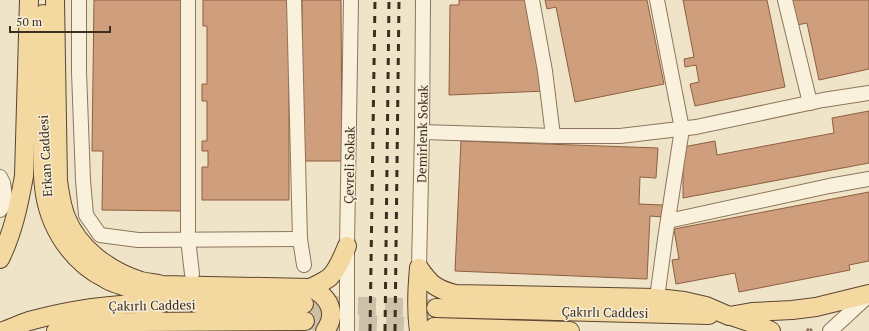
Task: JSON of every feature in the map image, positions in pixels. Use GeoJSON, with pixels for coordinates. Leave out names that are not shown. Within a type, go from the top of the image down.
{"type":"FeatureCollection","features":[{"type":"Feature","properties":{"kind":"main road","name":"Erkan Caddesi"},"geometry":{"type":"LineString","coordinates":[[0,259],[11,232],[21,195],[24,176],[29,0]]}},
{"type":"Feature","properties":{"kind":"main road","name":"Erkan Caddesi"},"geometry":{"type":"LineString","coordinates":[[43,0],[44,188],[48,210],[57,231],[70,250],[86,266],[106,279],[128,288],[150,294],[209,304]]}},
{"type":"Feature","properties":{"kind":"main road"},"geometry":{"type":"LineString","coordinates":[[55,0],[58,181],[61,201],[66,217],[80,242],[92,254],[106,264],[123,274],[142,281],[306,305],[321,294],[330,308],[331,316],[329,326],[325,331]]}},
{"type":"Feature","properties":{"kind":"main road"},"geometry":{"type":"LineString","coordinates":[[306,305],[319,284],[330,277],[339,265],[348,246]]}},
{"type":"Feature","properties":{"kind":"main road"},"geometry":{"type":"LineString","coordinates":[[418,268],[434,286],[445,292],[455,294],[657,298],[684,301],[706,306],[729,316],[752,312],[792,310],[869,295]]}},
{"type":"Feature","properties":{"kind":"main road"},"geometry":{"type":"LineString","coordinates":[[418,268],[417,318],[427,329]]}},
{"type":"Feature","properties":{"kind":"main road","name":"Çakırlı Caddesi"},"geometry":{"type":"LineString","coordinates":[[3,331],[28,321],[109,305],[306,305]]}},
{"type":"Feature","properties":{"kind":"main road","name":"Çakırlı Caddesi"},"geometry":{"type":"LineString","coordinates":[[56,331],[80,326],[117,322],[306,305]]}},
{"type":"Feature","properties":{"kind":"main road","name":"Çakırlı Caddesi"},"geometry":{"type":"LineString","coordinates":[[436,308],[729,316],[758,325],[771,331]]}},
{"type":"Feature","properties":{"kind":"main road","name":"Çakırlı Caddesi"},"geometry":{"type":"LineString","coordinates":[[427,329],[570,331]]}},
{"type":"Feature","properties":{"kind":"street"},"geometry":{"type":"LineString","coordinates":[[79,0],[83,180],[86,215],[100,235],[138,240],[300,239]]}},
{"type":"Feature","properties":{"kind":"street"},"geometry":{"type":"LineString","coordinates":[[188,0],[188,239],[192,274]]}},
{"type":"Feature","properties":{"kind":"street"},"geometry":{"type":"LineString","coordinates":[[294,0],[300,239],[304,265]]}},
{"type":"Feature","properties":{"kind":"street","name":"Çevreli Sokak"},"geometry":{"type":"LineString","coordinates":[[347,331],[351,0]]}},
{"type":"Feature","properties":{"kind":"street","name":"Demirlenk Sokak"},"geometry":{"type":"LineString","coordinates":[[418,268],[422,132],[423,0]]}},
{"type":"Feature","properties":{"kind":"street"},"geometry":{"type":"LineString","coordinates":[[532,0],[545,71],[553,136]]}},
{"type":"Feature","properties":{"kind":"street"},"geometry":{"type":"LineString","coordinates":[[657,0],[682,129],[657,298]]}},
{"type":"Feature","properties":{"kind":"street"},"geometry":{"type":"LineString","coordinates":[[785,0],[810,103]]}},
{"type":"Feature","properties":{"kind":"street"},"geometry":{"type":"LineString","coordinates":[[422,132],[553,136],[620,136],[696,127],[869,92]]}},
{"type":"Feature","properties":{"kind":"street"},"geometry":{"type":"LineString","coordinates":[[0,177],[3,183],[6,202],[0,210]]}},
{"type":"Feature","properties":{"kind":"street"},"geometry":{"type":"LineString","coordinates":[[668,222],[829,186],[869,179]]}},
{"type":"Feature","properties":{"kind":"street"},"geometry":{"type":"LineString","coordinates":[[830,331],[869,295]]}},
{"type":"Feature","properties":{"kind":"path"},"geometry":{"type":"LineString","coordinates":[[807,331],[809,328],[812,331]]}},
{"type":"Feature","properties":{"kind":"building"},"geometry":{"type":"Polygon","coordinates":[[[94,0],[184,0],[181,211],[102,210],[103,151],[92,151],[94,0]]]}},
{"type":"Feature","properties":{"kind":"building"},"geometry":{"type":"Polygon","coordinates":[[[203,0],[289,0],[289,200],[202,200],[202,167],[208,167],[208,151],[202,151],[202,141],[207,141],[207,101],[202,101],[202,84],[207,84],[207,26],[203,26],[203,0]]]}},
{"type":"Feature","properties":{"kind":"building"},"geometry":{"type":"Polygon","coordinates":[[[302,0],[341,0],[342,161],[303,161],[302,0]]]}},
{"type":"Feature","properties":{"kind":"building"},"geometry":{"type":"Polygon","coordinates":[[[459,0],[527,0],[546,91],[449,95],[450,5],[459,5],[459,0]]]}},
{"type":"Feature","properties":{"kind":"building"},"geometry":{"type":"Polygon","coordinates":[[[545,0],[647,0],[664,84],[575,102],[556,7],[547,9],[545,0]]]}},
{"type":"Feature","properties":{"kind":"building"},"geometry":{"type":"Polygon","coordinates":[[[683,0],[767,0],[785,87],[695,106],[690,84],[699,82],[696,65],[685,67],[684,59],[694,57],[683,0]]]}},
{"type":"Feature","properties":{"kind":"building"},"geometry":{"type":"Polygon","coordinates":[[[792,0],[869,0],[869,69],[819,80],[807,23],[797,25],[792,0]]]}},
{"type":"Feature","properties":{"kind":"building"},"geometry":{"type":"Polygon","coordinates":[[[869,111],[869,163],[683,198],[683,147],[715,141],[717,155],[834,133],[832,118],[869,111]]]}},
{"type":"Feature","properties":{"kind":"building"},"geometry":{"type":"Polygon","coordinates":[[[461,141],[658,148],[656,178],[640,177],[639,204],[663,205],[663,217],[650,216],[647,279],[455,271],[461,141]]]}},
{"type":"Feature","properties":{"kind":"building"},"geometry":{"type":"Polygon","coordinates":[[[869,192],[869,261],[849,265],[850,270],[739,292],[735,273],[676,284],[672,260],[679,259],[674,229],[869,192]]]}},
{"type":"Feature","properties":{"kind":"tunnel"},"geometry":{"type":"LineString","coordinates":[[304,304],[433,308]]}},
{"type":"Feature","properties":{"kind":"tunnel"},"geometry":{"type":"LineString","coordinates":[[305,321],[434,327]]}},
{"type":"Feature","properties":{"kind":"railway"},"geometry":{"type":"LineString","coordinates":[[370,331],[375,0]]}},
{"type":"Feature","properties":{"kind":"railway"},"geometry":{"type":"LineString","coordinates":[[385,331],[389,0]]}},
{"type":"Feature","properties":{"kind":"railway"},"geometry":{"type":"LineString","coordinates":[[395,331],[399,0]]}}]}
